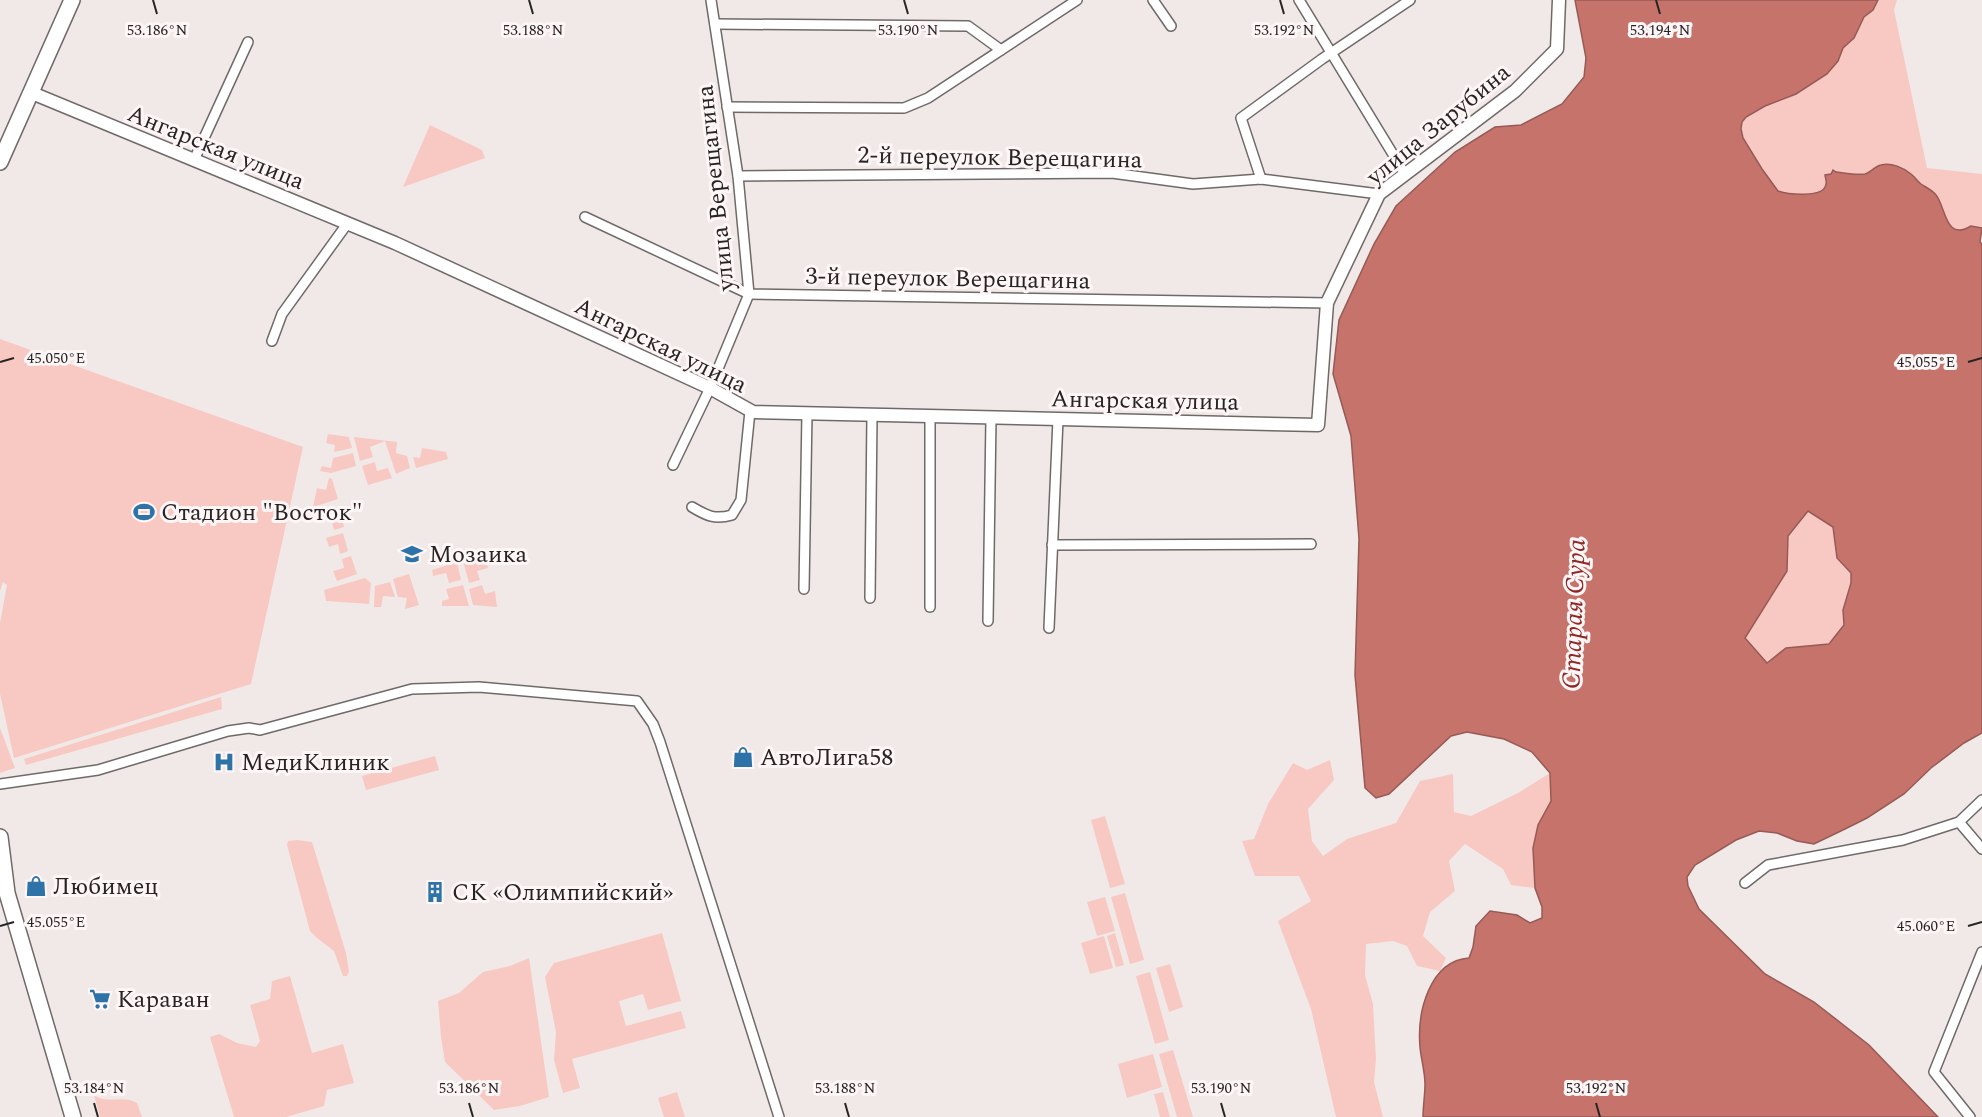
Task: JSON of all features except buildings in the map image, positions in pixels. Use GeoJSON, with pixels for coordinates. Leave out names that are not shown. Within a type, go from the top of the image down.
{"type":"FeatureCollection","features":[{"type":"Feature","properties":{"kind":"main road"},"geometry":{"type":"LineString","coordinates":[[0,162],[72,0]]}},
{"type":"Feature","properties":{"kind":"main road"},"geometry":{"type":"LineString","coordinates":[[0,837],[7,893]]}},
{"type":"Feature","properties":{"kind":"main road"},"geometry":{"type":"LineString","coordinates":[[0,874],[73,1117]]}},
{"type":"Feature","properties":{"kind":"street","name":"улица Верещагина"},"geometry":{"type":"LineString","coordinates":[[673,465],[710,388],[749,294],[738,176],[711,0]]}},
{"type":"Feature","properties":{"kind":"street"},"geometry":{"type":"LineString","coordinates":[[727,107],[904,108],[928,98],[1077,0]]}},
{"type":"Feature","properties":{"kind":"street"},"geometry":{"type":"LineString","coordinates":[[1153,0],[1171,26]]}},
{"type":"Feature","properties":{"kind":"street"},"geometry":{"type":"LineString","coordinates":[[1299,0],[1405,174]]}},
{"type":"Feature","properties":{"kind":"street"},"geometry":{"type":"LineString","coordinates":[[1261,179],[1241,118],[1410,0]]}},
{"type":"Feature","properties":{"kind":"street","name":"улица Зарубина"},"geometry":{"type":"LineString","coordinates":[[1318,425],[1327,303],[1379,194],[1515,91],[1557,49],[1559,0]]}},
{"type":"Feature","properties":{"kind":"street"},"geometry":{"type":"LineString","coordinates":[[715,24],[968,26],[1001,50]]}},
{"type":"Feature","properties":{"kind":"street"},"geometry":{"type":"LineString","coordinates":[[194,160],[248,42]]}},
{"type":"Feature","properties":{"kind":"street","name":"Ангарская улица"},"geometry":{"type":"LineString","coordinates":[[32,93],[395,243],[710,388],[753,412],[1318,425]]}},
{"type":"Feature","properties":{"kind":"street","name":"2-й переулок Верещагина"},"geometry":{"type":"LineString","coordinates":[[738,176],[1112,173],[1193,184],[1261,179],[1379,194]]}},
{"type":"Feature","properties":{"kind":"street","name":"3-й переулок Верещагина"},"geometry":{"type":"LineString","coordinates":[[585,217],[749,294],[1327,303]]}},
{"type":"Feature","properties":{"kind":"street"},"geometry":{"type":"LineString","coordinates":[[272,341],[282,314],[347,224]]}},
{"type":"Feature","properties":{"kind":"street"},"geometry":{"type":"LineString","coordinates":[[692,507],[709,517],[719,519],[732,515],[741,500],[750,411]]}},
{"type":"Feature","properties":{"kind":"street"},"geometry":{"type":"LineString","coordinates":[[804,589],[807,413]]}},
{"type":"Feature","properties":{"kind":"street"},"geometry":{"type":"LineString","coordinates":[[870,598],[872,415]]}},
{"type":"Feature","properties":{"kind":"street"},"geometry":{"type":"LineString","coordinates":[[930,416],[930,607]]}},
{"type":"Feature","properties":{"kind":"street"},"geometry":{"type":"LineString","coordinates":[[988,621],[991,418]]}},
{"type":"Feature","properties":{"kind":"street"},"geometry":{"type":"LineString","coordinates":[[1049,628],[1058,419]]}},
{"type":"Feature","properties":{"kind":"street"},"geometry":{"type":"LineString","coordinates":[[1052,545],[1311,544]]}},
{"type":"Feature","properties":{"kind":"street"},"geometry":{"type":"LineString","coordinates":[[0,784],[98,770],[228,731],[249,728],[261,730],[412,689],[479,687],[638,701],[653,724],[660,742],[779,1117]]}},
{"type":"Feature","properties":{"kind":"street"},"geometry":{"type":"LineString","coordinates":[[1745,883],[1768,865],[1903,840],[1959,822],[1982,800]]}},
{"type":"Feature","properties":{"kind":"street"},"geometry":{"type":"LineString","coordinates":[[1959,822],[1982,849]]}},
{"type":"Feature","properties":{"kind":"street"},"geometry":{"type":"LineString","coordinates":[[1970,1117],[1934,1072],[1982,952]]}},
{"type":"Feature","properties":{"kind":"shaded area"},"geometry":{"type":"Polygon","coordinates":[[[1878,0],[1897,0],[1894,10],[1927,168],[1982,174],[1982,229],[1971,226],[1963,230],[1951,226],[1932,191],[1911,174],[1894,165],[1882,165],[1867,174],[1832,170],[1831,174],[1824,177],[1827,183],[1823,188],[1812,194],[1798,195],[1778,191],[1743,138],[1742,122],[1746,117],[1765,106],[1796,94],[1827,74],[1838,61],[1843,48],[1854,38],[1864,17],[1873,10],[1878,0]]]}},
{"type":"Feature","properties":{"kind":"shaded area"},"geometry":{"type":"Polygon","coordinates":[[[430,125],[482,150],[485,158],[403,187],[430,125]]]}},
{"type":"Feature","properties":{"kind":"shaded area","name":"Стадион \"Восток\""},"geometry":{"type":"Polygon","coordinates":[[[0,339],[303,447],[251,684],[14,758],[0,694],[0,623],[7,585],[3,582],[0,591],[0,339]]]}},
{"type":"Feature","properties":{"kind":"shaded area"},"geometry":{"type":"Polygon","coordinates":[[[328,434],[349,437],[352,448],[334,452],[335,445],[326,443],[328,434]]]}},
{"type":"Feature","properties":{"kind":"shaded area"},"geometry":{"type":"Polygon","coordinates":[[[354,437],[397,442],[396,453],[407,456],[410,468],[396,474],[385,441],[370,447],[373,457],[360,461],[354,437]]]}},
{"type":"Feature","properties":{"kind":"shaded area"},"geometry":{"type":"Polygon","coordinates":[[[422,448],[446,452],[448,459],[416,468],[413,457],[420,458],[422,448]]]}},
{"type":"Feature","properties":{"kind":"shaded area"},"geometry":{"type":"Polygon","coordinates":[[[353,453],[356,466],[331,473],[320,471],[322,466],[331,468],[333,458],[353,453]]]}},
{"type":"Feature","properties":{"kind":"shaded area"},"geometry":{"type":"Polygon","coordinates":[[[375,462],[377,471],[388,468],[392,478],[368,485],[362,466],[375,462]]]}},
{"type":"Feature","properties":{"kind":"shaded area"},"geometry":{"type":"Polygon","coordinates":[[[329,478],[332,479],[338,499],[313,507],[317,488],[326,490],[329,478]]]}},
{"type":"Feature","properties":{"kind":"shaded area"},"geometry":{"type":"Polygon","coordinates":[[[339,507],[344,527],[334,530],[331,518],[322,521],[320,513],[339,507]]]}},
{"type":"Feature","properties":{"kind":"shaded area"},"geometry":{"type":"Polygon","coordinates":[[[1807,511],[1833,527],[1837,558],[1851,573],[1851,583],[1843,610],[1844,625],[1829,644],[1786,648],[1767,663],[1745,638],[1787,571],[1788,536],[1807,511]]]}},
{"type":"Feature","properties":{"kind":"shaded area"},"geometry":{"type":"Polygon","coordinates":[[[343,533],[348,551],[340,554],[338,544],[329,547],[326,538],[343,533]]]}},
{"type":"Feature","properties":{"kind":"shaded area"},"geometry":{"type":"Polygon","coordinates":[[[484,554],[488,568],[477,571],[480,580],[469,583],[463,561],[484,554]]]}},
{"type":"Feature","properties":{"kind":"shaded area"},"geometry":{"type":"Polygon","coordinates":[[[351,556],[357,574],[337,581],[333,571],[344,568],[342,559],[351,556]]]}},
{"type":"Feature","properties":{"kind":"shaded area"},"geometry":{"type":"Polygon","coordinates":[[[457,562],[461,580],[449,583],[446,573],[433,576],[432,570],[457,562]]]}},
{"type":"Feature","properties":{"kind":"shaded area"},"geometry":{"type":"Polygon","coordinates":[[[409,574],[419,605],[405,609],[407,598],[398,597],[393,579],[409,574]]]}},
{"type":"Feature","properties":{"kind":"shaded area"},"geometry":{"type":"Polygon","coordinates":[[[365,578],[371,583],[369,604],[326,601],[324,590],[365,578]]]}},
{"type":"Feature","properties":{"kind":"shaded area"},"geometry":{"type":"Polygon","coordinates":[[[390,582],[395,597],[383,596],[381,607],[374,607],[375,586],[390,582]]]}},
{"type":"Feature","properties":{"kind":"shaded area"},"geometry":{"type":"Polygon","coordinates":[[[463,585],[469,606],[442,606],[442,601],[449,599],[446,589],[463,585]]]}},
{"type":"Feature","properties":{"kind":"shaded area"},"geometry":{"type":"Polygon","coordinates":[[[482,585],[485,594],[495,591],[497,607],[473,605],[469,589],[482,585]]]}},
{"type":"Feature","properties":{"kind":"shaded area"},"geometry":{"type":"Polygon","coordinates":[[[221,697],[222,709],[26,765],[24,759],[221,697]]]}},
{"type":"Feature","properties":{"kind":"shaded area"},"geometry":{"type":"Polygon","coordinates":[[[0,728],[15,768],[0,773],[0,728]]]}},
{"type":"Feature","properties":{"kind":"shaded area"},"geometry":{"type":"Polygon","coordinates":[[[435,756],[439,770],[366,790],[362,776],[435,756]]]}},
{"type":"Feature","properties":{"kind":"shaded area"},"geometry":{"type":"Polygon","coordinates":[[[1330,760],[1334,780],[1308,809],[1312,841],[1323,856],[1347,839],[1396,823],[1420,781],[1453,774],[1454,812],[1471,816],[1518,793],[1550,773],[1551,801],[1538,825],[1533,848],[1535,888],[1511,885],[1503,869],[1465,844],[1449,861],[1455,891],[1430,912],[1423,936],[1446,958],[1440,971],[1417,966],[1407,946],[1393,941],[1366,944],[1365,975],[1373,1004],[1376,1059],[1374,1082],[1383,1117],[1336,1117],[1311,1009],[1278,921],[1311,901],[1299,876],[1255,876],[1242,841],[1254,839],[1268,804],[1293,763],[1307,770],[1330,760]]]}},
{"type":"Feature","properties":{"kind":"shaded area"},"geometry":{"type":"Polygon","coordinates":[[[1105,816],[1125,884],[1110,888],[1091,820],[1105,816]]]}},
{"type":"Feature","properties":{"kind":"shaded area"},"geometry":{"type":"Polygon","coordinates":[[[288,841],[312,842],[346,953],[349,971],[347,976],[343,976],[334,951],[310,931],[287,845],[288,841]]]}},
{"type":"Feature","properties":{"kind":"shaded area"},"geometry":{"type":"Polygon","coordinates":[[[1125,893],[1144,960],[1130,964],[1111,897],[1125,893]]]}},
{"type":"Feature","properties":{"kind":"shaded area"},"geometry":{"type":"Polygon","coordinates":[[[1105,897],[1115,931],[1097,936],[1087,902],[1105,897]]]}},
{"type":"Feature","properties":{"kind":"shaded area"},"geometry":{"type":"Polygon","coordinates":[[[662,933],[681,1001],[648,1010],[643,994],[619,1001],[626,1026],[681,1011],[686,1028],[572,1059],[580,1088],[563,1093],[554,1060],[556,1032],[545,977],[554,963],[662,933]]]}},
{"type":"Feature","properties":{"kind":"shaded area"},"geometry":{"type":"Polygon","coordinates":[[[1115,933],[1124,965],[1116,967],[1107,936],[1115,933]]]}},
{"type":"Feature","properties":{"kind":"shaded area"},"geometry":{"type":"Polygon","coordinates":[[[1104,936],[1113,968],[1090,974],[1081,943],[1104,936]]]}},
{"type":"Feature","properties":{"kind":"shaded area"},"geometry":{"type":"Polygon","coordinates":[[[529,958],[549,1097],[520,1106],[494,1110],[445,1062],[438,1001],[459,993],[483,972],[510,966],[529,958]]]}},
{"type":"Feature","properties":{"kind":"shaded area"},"geometry":{"type":"Polygon","coordinates":[[[1170,964],[1183,1007],[1169,1012],[1156,968],[1170,964]]]}},
{"type":"Feature","properties":{"kind":"shaded area"},"geometry":{"type":"Polygon","coordinates":[[[1150,972],[1169,1040],[1155,1044],[1136,976],[1150,972]]]}},
{"type":"Feature","properties":{"kind":"shaded area"},"geometry":{"type":"Polygon","coordinates":[[[290,976],[312,1053],[343,1044],[354,1083],[327,1090],[324,1106],[286,1117],[234,1117],[210,1037],[219,1034],[237,1043],[256,1047],[260,1041],[250,1005],[270,999],[272,981],[290,976]]]}},
{"type":"Feature","properties":{"kind":"shaded area"},"geometry":{"type":"Polygon","coordinates":[[[1173,1050],[1193,1117],[1177,1117],[1159,1054],[1173,1050]]]}},
{"type":"Feature","properties":{"kind":"shaded area"},"geometry":{"type":"Polygon","coordinates":[[[1153,1054],[1162,1087],[1127,1098],[1118,1064],[1153,1054]]]}},
{"type":"Feature","properties":{"kind":"shaded area"},"geometry":{"type":"Polygon","coordinates":[[[677,1092],[685,1117],[664,1117],[658,1098],[677,1092]]]}},
{"type":"Feature","properties":{"kind":"shaded area"},"geometry":{"type":"Polygon","coordinates":[[[1163,1092],[1170,1117],[1160,1117],[1154,1094],[1163,1092]]]}},
{"type":"Feature","properties":{"kind":"shaded area"},"geometry":{"type":"Polygon","coordinates":[[[94,1095],[104,1099],[132,1100],[137,1103],[142,1117],[100,1117],[94,1095]]]}},
{"type":"Feature","properties":{"kind":"water","name":"Старая Сура"},"geometry":{"type":"Polygon","coordinates":[[[1575,0],[1878,0],[1873,10],[1864,17],[1854,38],[1843,48],[1838,61],[1827,74],[1796,94],[1765,106],[1746,117],[1741,129],[1743,138],[1778,191],[1812,194],[1824,189],[1825,175],[1831,174],[1833,170],[1865,174],[1885,164],[1893,165],[1908,172],[1934,193],[1948,221],[1956,230],[1971,226],[1982,228],[1980,242],[1982,244],[1982,733],[1964,743],[1931,768],[1904,794],[1845,829],[1814,844],[1797,841],[1777,833],[1759,831],[1736,840],[1695,865],[1687,877],[1688,886],[1699,909],[1765,974],[1814,1002],[1869,1045],[1938,1117],[1423,1117],[1425,1084],[1420,1047],[1421,1019],[1428,991],[1435,979],[1444,968],[1455,961],[1469,958],[1476,926],[1490,911],[1517,915],[1530,923],[1542,918],[1542,907],[1535,888],[1533,848],[1538,825],[1551,801],[1550,773],[1532,752],[1504,739],[1467,732],[1451,736],[1389,794],[1376,798],[1365,788],[1355,675],[1359,539],[1351,436],[1333,374],[1339,320],[1374,244],[1396,206],[1455,152],[1495,127],[1521,125],[1562,104],[1584,77],[1586,58],[1575,0]],[[1808,511],[1788,536],[1787,571],[1745,638],[1767,663],[1786,648],[1829,644],[1844,625],[1843,610],[1851,583],[1851,573],[1837,558],[1833,527],[1808,511]]]}},
{"type":"Feature","properties":{"kind":"place","name":"Стадион \"Восток\""},"geometry":{"type":"Point","coordinates":[144,512]}},
{"type":"Feature","properties":{"kind":"place","name":"Мозаика"},"geometry":{"type":"Point","coordinates":[412,554]}},
{"type":"Feature","properties":{"kind":"place","name":"АвтоЛига58"},"geometry":{"type":"Point","coordinates":[743,757]}},
{"type":"Feature","properties":{"kind":"place","name":"МедиКлиник"},"geometry":{"type":"Point","coordinates":[224,762]}},
{"type":"Feature","properties":{"kind":"place","name":"Любимец"},"geometry":{"type":"Point","coordinates":[36,886]}},
{"type":"Feature","properties":{"kind":"place","name":"СК «Олимпийский»"},"geometry":{"type":"Point","coordinates":[435,892]}},
{"type":"Feature","properties":{"kind":"place","name":"Караван"},"geometry":{"type":"Point","coordinates":[100,999]}}]}
